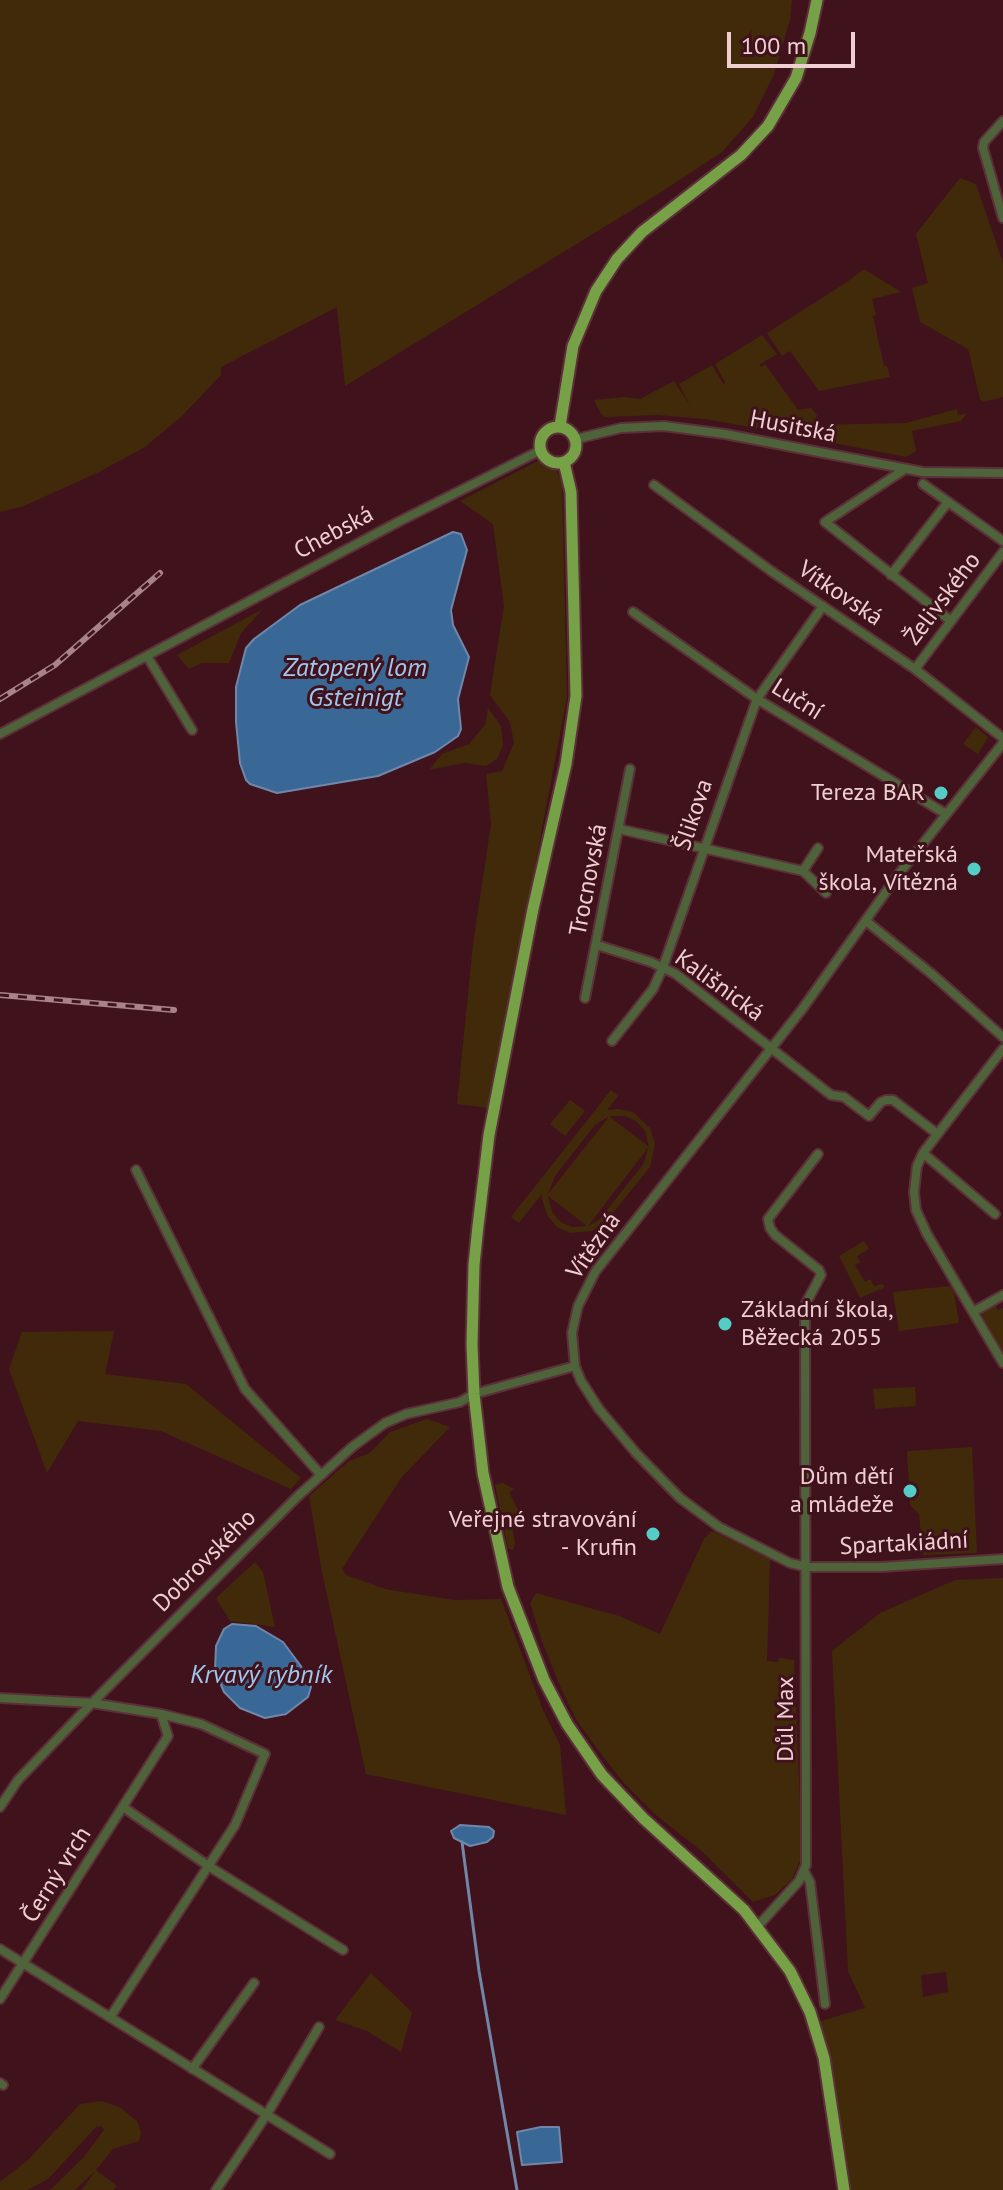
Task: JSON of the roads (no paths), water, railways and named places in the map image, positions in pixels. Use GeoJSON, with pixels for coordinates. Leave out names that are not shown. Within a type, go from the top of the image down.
{"type":"FeatureCollection","features":[{"type":"Feature","properties":{"kind":"main road"},"geometry":{"type":"LineString","coordinates":[[560,426],[573,346],[596,291],[617,259],[642,232],[741,155],[768,126],[796,78],[817,0]]}},
{"type":"Feature","properties":{"kind":"main road"},"geometry":{"type":"LineString","coordinates":[[560,426],[568,429],[576,439],[575,453],[564,462],[550,461],[541,450],[543,435],[550,428],[560,426]]}},
{"type":"Feature","properties":{"kind":"main road"},"geometry":{"type":"LineString","coordinates":[[564,462],[571,492],[576,696],[566,764],[533,909],[489,1135],[474,1265],[472,1344],[483,1473],[508,1587],[556,1705],[584,1751],[622,1797],[721,1887],[758,1926],[790,1971],[810,2012],[824,2058],[844,2190]]}},
{"type":"Feature","properties":{"kind":"street"},"geometry":{"type":"LineString","coordinates":[[1003,121],[984,142],[983,154],[1003,218]]}},
{"type":"Feature","properties":{"kind":"street","name":"Husitská"},"geometry":{"type":"LineString","coordinates":[[576,439],[621,428],[679,427],[905,469],[938,473],[1003,473]]}},
{"type":"Feature","properties":{"kind":"street","name":"Chebská"},"geometry":{"type":"LineString","coordinates":[[0,734],[398,522],[541,450]]}},
{"type":"Feature","properties":{"kind":"street"},"geometry":{"type":"LineString","coordinates":[[905,469],[825,522],[951,621]]}},
{"type":"Feature","properties":{"kind":"street"},"geometry":{"type":"LineString","coordinates":[[923,484],[1003,541]]}},
{"type":"Feature","properties":{"kind":"street","name":"Vítkovská"},"geometry":{"type":"LineString","coordinates":[[654,485],[915,669],[1003,740]]}},
{"type":"Feature","properties":{"kind":"street"},"geometry":{"type":"LineString","coordinates":[[891,575],[948,502]]}},
{"type":"Feature","properties":{"kind":"street","name":"Želivského"},"geometry":{"type":"LineString","coordinates":[[915,669],[1003,552]]}},
{"type":"Feature","properties":{"kind":"street","name":"Šlikova"},"geometry":{"type":"LineString","coordinates":[[612,1041],[653,989],[663,967],[757,699],[823,606]]}},
{"type":"Feature","properties":{"kind":"street","name":"Luční"},"geometry":{"type":"LineString","coordinates":[[633,612],[757,699],[946,814]]}},
{"type":"Feature","properties":{"kind":"street"},"geometry":{"type":"LineString","coordinates":[[147,656],[192,730]]}},
{"type":"Feature","properties":{"kind":"street","name":"Vítězná"},"geometry":{"type":"LineString","coordinates":[[806,1567],[790,1563],[719,1527],[680,1498],[636,1453],[599,1409],[581,1381],[575,1366],[573,1322],[582,1295],[595,1272],[803,1008],[1003,740]]}},
{"type":"Feature","properties":{"kind":"street","name":"Trocnovská"},"geometry":{"type":"LineString","coordinates":[[585,998],[630,769]]}},
{"type":"Feature","properties":{"kind":"street"},"geometry":{"type":"LineString","coordinates":[[619,829],[803,871],[826,893]]}},
{"type":"Feature","properties":{"kind":"street"},"geometry":{"type":"LineString","coordinates":[[803,871],[818,848]]}},
{"type":"Feature","properties":{"kind":"street"},"geometry":{"type":"LineString","coordinates":[[866,921],[1003,1037]]}},
{"type":"Feature","properties":{"kind":"street","name":"Kališnická"},"geometry":{"type":"LineString","coordinates":[[597,945],[676,974],[831,1095],[844,1097],[869,1116],[881,1102],[893,1100],[936,1133]]}},
{"type":"Feature","properties":{"kind":"street"},"geometry":{"type":"LineString","coordinates":[[1003,1049],[936,1133],[923,1153],[914,1180],[916,1210],[927,1234],[1003,1363]]}},
{"type":"Feature","properties":{"kind":"street"},"geometry":{"type":"LineString","coordinates":[[923,1153],[995,1214]]}},
{"type":"Feature","properties":{"kind":"street"},"geometry":{"type":"LineString","coordinates":[[806,1567],[805,1305],[821,1275],[813,1264],[775,1235],[768,1219],[818,1154]]}},
{"type":"Feature","properties":{"kind":"street"},"geometry":{"type":"LineString","coordinates":[[136,1170],[245,1389],[321,1475]]}},
{"type":"Feature","properties":{"kind":"street"},"geometry":{"type":"LineString","coordinates":[[973,1312],[1003,1295]]}},
{"type":"Feature","properties":{"kind":"street","name":"Dobrovského"},"geometry":{"type":"LineString","coordinates":[[0,1807],[18,1780],[92,1703],[352,1447],[385,1423],[406,1414],[460,1402],[474,1394],[575,1366]]}},
{"type":"Feature","properties":{"kind":"street","name":"Spartakiádní"},"geometry":{"type":"LineString","coordinates":[[806,1567],[881,1567],[1003,1559]]}},
{"type":"Feature","properties":{"kind":"street","name":"Důl Max"},"geometry":{"type":"LineString","coordinates":[[806,1567],[807,1860],[804,1871],[810,1882],[825,2004]]}},
{"type":"Feature","properties":{"kind":"street"},"geometry":{"type":"LineString","coordinates":[[0,1698],[92,1703],[161,1714],[201,1724],[265,1754],[235,1825],[111,2016]]}},
{"type":"Feature","properties":{"kind":"street","name":"Černý vrch"},"geometry":{"type":"LineString","coordinates":[[0,1999],[168,1736],[161,1714]]}},
{"type":"Feature","properties":{"kind":"street"},"geometry":{"type":"LineString","coordinates":[[123,1807],[210,1867],[343,1950]]}},
{"type":"Feature","properties":{"kind":"street"},"geometry":{"type":"LineString","coordinates":[[758,1926],[799,1881],[804,1871]]}},
{"type":"Feature","properties":{"kind":"street"},"geometry":{"type":"LineString","coordinates":[[0,1949],[330,2154]]}},
{"type":"Feature","properties":{"kind":"street"},"geometry":{"type":"LineString","coordinates":[[192,2069],[254,1983]]}},
{"type":"Feature","properties":{"kind":"street"},"geometry":{"type":"LineString","coordinates":[[216,2190],[267,2114],[319,2027]]}},
{"type":"Feature","properties":{"kind":"water","name":"Zatopený lom Gsteinigt"},"geometry":{"type":"Polygon","coordinates":[[[453,532],[461,534],[467,550],[451,610],[453,625],[469,657],[458,699],[461,729],[458,736],[435,752],[378,776],[277,793],[250,784],[240,763],[236,722],[236,687],[246,648],[300,605],[453,532]]]}},
{"type":"Feature","properties":{"kind":"water","name":"Krvavý rybník"},"geometry":{"type":"Polygon","coordinates":[[[232,1624],[256,1626],[283,1642],[309,1677],[311,1687],[308,1697],[286,1714],[265,1718],[240,1708],[224,1692],[215,1671],[216,1646],[224,1629],[232,1624]]]}},
{"type":"Feature","properties":{"kind":"water"},"geometry":{"type":"Polygon","coordinates":[[[460,1825],[489,1827],[494,1831],[493,1837],[487,1842],[470,1846],[454,1838],[451,1831],[460,1825]]]}},
{"type":"Feature","properties":{"kind":"water"},"geometry":{"type":"Polygon","coordinates":[[[559,2127],[562,2162],[522,2165],[517,2132],[559,2127]]]}},
{"type":"Feature","properties":{"kind":"waterway"},"geometry":{"type":"LineString","coordinates":[[462,1842],[479,1971],[517,2190]]}},
{"type":"Feature","properties":{"kind":"railway"},"geometry":{"type":"LineString","coordinates":[[0,699],[55,665],[160,573]]}},
{"type":"Feature","properties":{"kind":"railway"},"geometry":{"type":"LineString","coordinates":[[0,995],[174,1010]]}},
{"type":"Feature","properties":{"kind":"place","name":"Tereza BAR"},"geometry":{"type":"Point","coordinates":[941,793]}},
{"type":"Feature","properties":{"kind":"place","name":"Mateřská škola, Vítězná"},"geometry":{"type":"Point","coordinates":[974,869]}},
{"type":"Feature","properties":{"kind":"place","name":"Základní škola, Běžecká 2055"},"geometry":{"type":"Point","coordinates":[725,1324]}},
{"type":"Feature","properties":{"kind":"place","name":"Dům dětí a mládeže"},"geometry":{"type":"Point","coordinates":[910,1491]}},
{"type":"Feature","properties":{"kind":"place","name":"Veřejné stravování - Krufin"},"geometry":{"type":"Point","coordinates":[653,1534]}}]}
